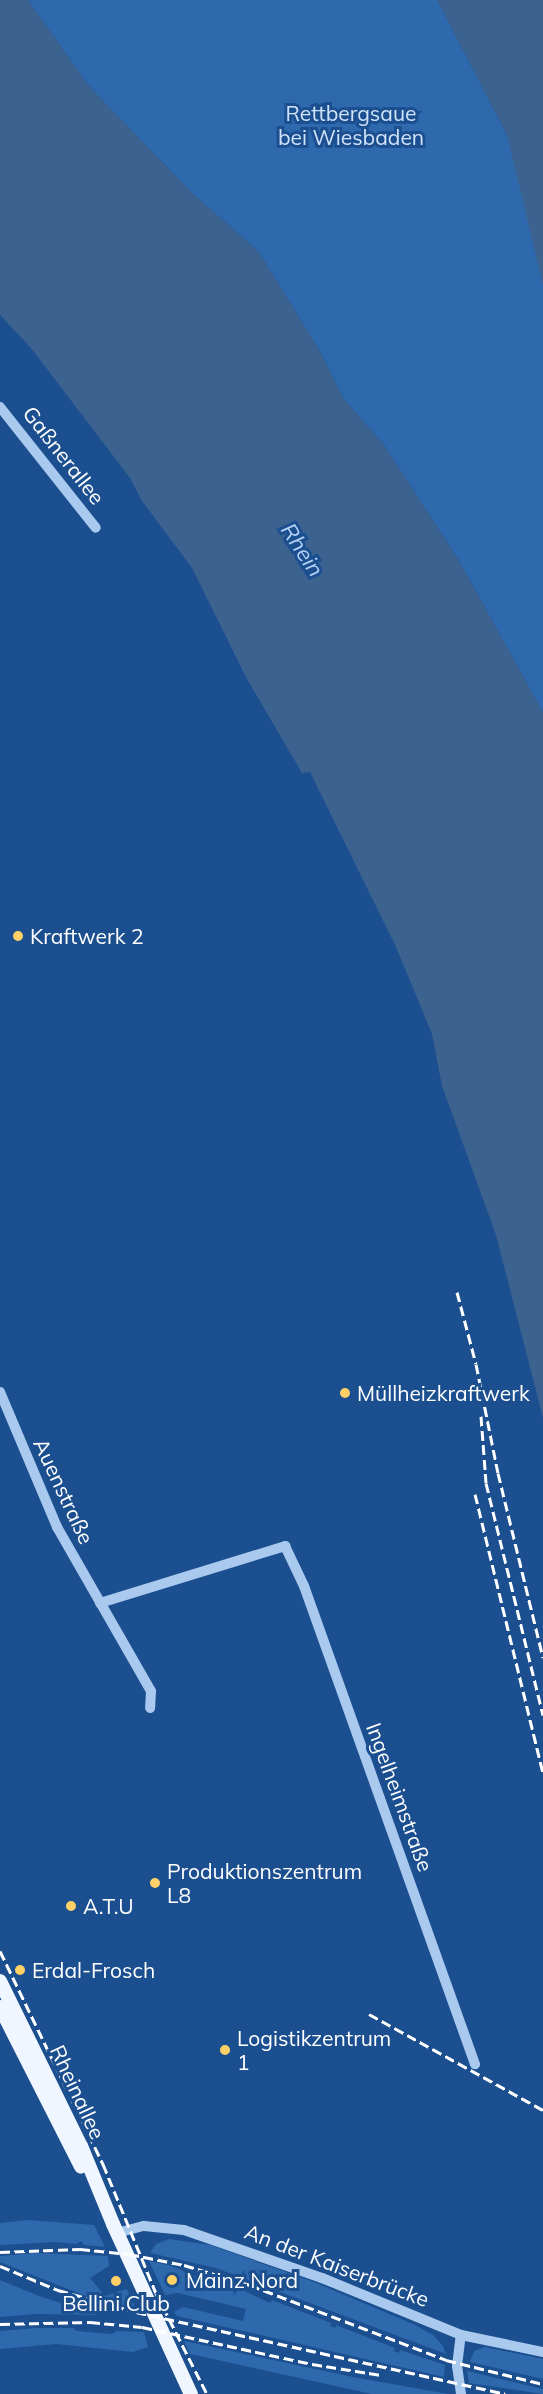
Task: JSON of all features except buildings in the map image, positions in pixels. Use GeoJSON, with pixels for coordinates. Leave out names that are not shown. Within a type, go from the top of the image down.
{"type":"FeatureCollection","features":[{"type":"Feature","properties":{"kind":"main road","name":"Rheinallee"},"geometry":{"type":"LineString","coordinates":[[0,1981],[9,2024]]}},
{"type":"Feature","properties":{"kind":"main road","name":"Rheinallee"},"geometry":{"type":"LineString","coordinates":[[0,2007],[81,2146],[115,2229],[191,2394]]}},
{"type":"Feature","properties":{"kind":"street","name":"Gaßnerallee"},"geometry":{"type":"LineString","coordinates":[[0,406],[96,528]]}},
{"type":"Feature","properties":{"kind":"street","name":"Auenstraße"},"geometry":{"type":"LineString","coordinates":[[0,1392],[45,1502],[151,1691],[150,1708]]}},
{"type":"Feature","properties":{"kind":"street","name":"Ingelheimstraße"},"geometry":{"type":"LineString","coordinates":[[100,1603],[285,1546],[304,1586],[475,2064]]}},
{"type":"Feature","properties":{"kind":"street","name":"An der Kaiserbrücke"},"geometry":{"type":"LineString","coordinates":[[115,2229],[144,2226],[184,2230],[322,2278],[461,2335],[543,2352]]}},
{"type":"Feature","properties":{"kind":"street"},"geometry":{"type":"LineString","coordinates":[[461,2335],[458,2366],[461,2394]]}},
{"type":"Feature","properties":{"kind":"green space","name":"Rettbergsaue bei Wiesbaden"},"geometry":{"type":"Polygon","coordinates":[[[28,0],[437,0],[507,135],[543,274],[543,712],[458,559],[384,445],[343,398],[321,353],[259,252],[191,192],[88,85],[28,0]]]}},
{"type":"Feature","properties":{"kind":"green space"},"geometry":{"type":"Polygon","coordinates":[[[29,2220],[94,2225],[105,2247],[84,2245],[81,2241],[77,2244],[55,2242],[0,2245],[0,2223],[29,2220]]]}},
{"type":"Feature","properties":{"kind":"green space"},"geometry":{"type":"Polygon","coordinates":[[[169,2239],[210,2245],[314,2282],[415,2325],[433,2335],[443,2346],[446,2354],[216,2268],[150,2253],[156,2244],[169,2239]]]}},
{"type":"Feature","properties":{"kind":"green space"},"geometry":{"type":"Polygon","coordinates":[[[35,2253],[108,2256],[109,2266],[90,2278],[105,2296],[127,2289],[135,2308],[83,2295],[0,2262],[0,2256],[35,2253]]]}},
{"type":"Feature","properties":{"kind":"green space"},"geometry":{"type":"Polygon","coordinates":[[[149,2261],[172,2266],[197,2277],[202,2276],[240,2289],[270,2303],[272,2300],[331,2323],[330,2326],[335,2328],[336,2325],[395,2348],[394,2351],[399,2353],[400,2350],[445,2365],[444,2377],[177,2316],[174,2312],[183,2307],[243,2321],[246,2309],[178,2293],[165,2295],[149,2261]]]}},
{"type":"Feature","properties":{"kind":"green space"},"geometry":{"type":"Polygon","coordinates":[[[0,2280],[39,2296],[98,2315],[37,2314],[0,2317],[0,2280]]]}},
{"type":"Feature","properties":{"kind":"green space"},"geometry":{"type":"Polygon","coordinates":[[[74,2328],[76,2331],[112,2334],[117,2331],[144,2332],[148,2347],[133,2352],[56,2344],[0,2349],[0,2331],[74,2328]]]}},
{"type":"Feature","properties":{"kind":"green space"},"geometry":{"type":"Polygon","coordinates":[[[184,2341],[353,2377],[448,2394],[372,2394],[190,2354],[184,2341]]]}},
{"type":"Feature","properties":{"kind":"green space"},"geometry":{"type":"Polygon","coordinates":[[[485,2347],[543,2359],[543,2379],[470,2362],[474,2351],[485,2347]]]}},
{"type":"Feature","properties":{"kind":"green space"},"geometry":{"type":"Polygon","coordinates":[[[467,2371],[543,2389],[543,2394],[469,2383],[467,2371]]]}},
{"type":"Feature","properties":{"kind":"water","name":"Rhein"},"geometry":{"type":"Polygon","coordinates":[[[0,0],[28,0],[88,85],[191,192],[259,252],[321,353],[343,398],[384,445],[458,559],[543,712],[543,1418],[496,1235],[442,1086],[432,1034],[396,947],[310,772],[302,773],[247,679],[192,568],[142,501],[130,478],[31,348],[0,315],[0,0]]]}},
{"type":"Feature","properties":{"kind":"water"},"geometry":{"type":"Polygon","coordinates":[[[437,0],[543,0],[543,285],[507,135],[437,0]]]}},
{"type":"Feature","properties":{"kind":"railway"},"geometry":{"type":"LineString","coordinates":[[457,1292],[476,1364],[498,1473],[543,1658]]}},
{"type":"Feature","properties":{"kind":"railway"},"geometry":{"type":"LineString","coordinates":[[481,1416],[486,1483],[543,1715]]}},
{"type":"Feature","properties":{"kind":"railway"},"geometry":{"type":"LineString","coordinates":[[475,1494],[543,1774]]}},
{"type":"Feature","properties":{"kind":"railway"},"geometry":{"type":"LineString","coordinates":[[0,1951],[103,2164],[156,2293],[207,2394]]}},
{"type":"Feature","properties":{"kind":"railway"},"geometry":{"type":"LineString","coordinates":[[369,2014],[543,2110]]}},
{"type":"Feature","properties":{"kind":"railway"},"geometry":{"type":"LineString","coordinates":[[0,2252],[80,2249],[129,2254],[184,2265],[250,2285],[446,2360],[543,2384]]}},
{"type":"Feature","properties":{"kind":"railway"},"geometry":{"type":"LineString","coordinates":[[0,2266],[58,2290],[136,2312],[505,2394]]}},
{"type":"Feature","properties":{"kind":"railway"},"geometry":{"type":"LineString","coordinates":[[0,2324],[90,2322],[142,2327],[312,2364],[381,2375]]}},
{"type":"Feature","properties":{"kind":"place","name":"Kraftwerk 2"},"geometry":{"type":"Point","coordinates":[18,936]}},
{"type":"Feature","properties":{"kind":"place","name":"Müllheizkraftwerk"},"geometry":{"type":"Point","coordinates":[345,1393]}},
{"type":"Feature","properties":{"kind":"place","name":"Produktionszentrum L8"},"geometry":{"type":"Point","coordinates":[155,1883]}},
{"type":"Feature","properties":{"kind":"place","name":"A.T.U"},"geometry":{"type":"Point","coordinates":[71,1906]}},
{"type":"Feature","properties":{"kind":"place","name":"Erdal-Frosch"},"geometry":{"type":"Point","coordinates":[20,1970]}},
{"type":"Feature","properties":{"kind":"place","name":"Logistikzentrum 1"},"geometry":{"type":"Point","coordinates":[225,2050]}},
{"type":"Feature","properties":{"kind":"place","name":"Mainz Nord"},"geometry":{"type":"Point","coordinates":[172,2280]}},
{"type":"Feature","properties":{"kind":"place","name":"Bellini Club"},"geometry":{"type":"Point","coordinates":[116,2281]}}]}
